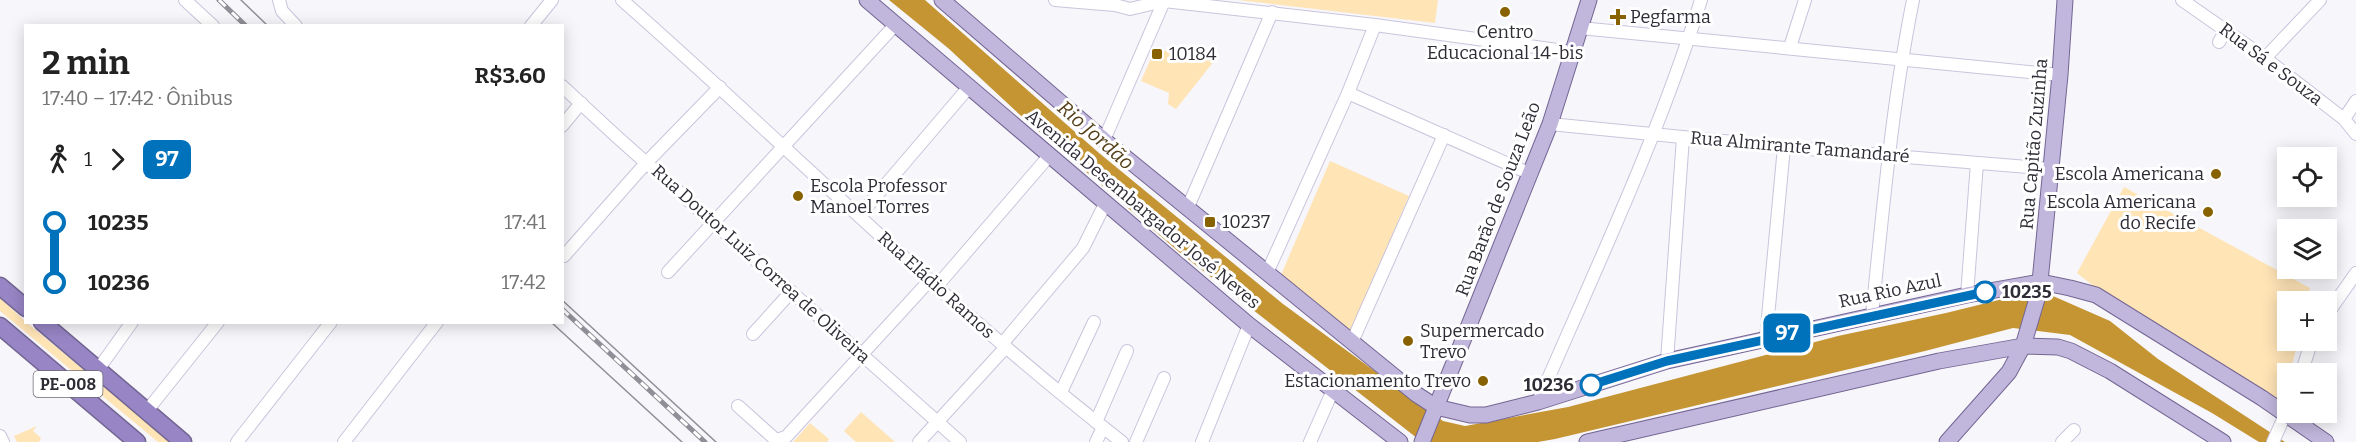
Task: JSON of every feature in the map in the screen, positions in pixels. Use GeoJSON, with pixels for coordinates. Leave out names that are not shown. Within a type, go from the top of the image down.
{"type":"FeatureCollection","features":[{"type":"Feature","properties":{"kind":"highway"},"geometry":{"type":"LineString","coordinates":[[0,286],[24,306]]}},
{"type":"Feature","properties":{"kind":"highway","name":"PE-008"},"geometry":{"type":"LineString","coordinates":[[44,324],[183,442]]}},
{"type":"Feature","properties":{"kind":"highway","name":"PE-008"},"geometry":{"type":"LineString","coordinates":[[0,326],[136,442]]}},
{"type":"Feature","properties":{"kind":"main road","name":"Avenida Desembargador José Neves"},"geometry":{"type":"LineString","coordinates":[[867,0],[1249,325],[1400,442]]}},
{"type":"Feature","properties":{"kind":"main road","name":"Avenida Desembargador José Neves"},"geometry":{"type":"LineString","coordinates":[[942,0],[1104,140],[1435,410]]}},
{"type":"Feature","properties":{"kind":"main road","name":"Rua Barão de Souza Leão"},"geometry":{"type":"LineString","coordinates":[[1422,442],[1550,124],[1589,0]]}},
{"type":"Feature","properties":{"kind":"main road","name":"Rua Capitão Zuzinha"},"geometry":{"type":"LineString","coordinates":[[1947,442],[2008,372],[2024,342],[2040,287],[2065,0]]}},
{"type":"Feature","properties":{"kind":"main road","name":"Rua Rio Azul"},"geometry":{"type":"LineString","coordinates":[[1435,410],[1486,415],[1538,402],[1667,361],[1766,338],[1966,295],[2040,287]]}},
{"type":"Feature","properties":{"kind":"main road"},"geometry":{"type":"LineString","coordinates":[[2040,287],[2096,295],[2277,408]]}},
{"type":"Feature","properties":{"kind":"main road"},"geometry":{"type":"LineString","coordinates":[[1587,442],[2024,342],[2071,351],[2110,370],[2223,442]]}},
{"type":"Feature","properties":{"kind":"main road"},"geometry":{"type":"LineString","coordinates":[[2298,423],[2326,442]]}},
{"type":"Feature","properties":{"kind":"street"},"geometry":{"type":"LineString","coordinates":[[185,0],[211,24]]}},
{"type":"Feature","properties":{"kind":"street"},"geometry":{"type":"LineString","coordinates":[[279,0],[282,11],[294,24]]}},
{"type":"Feature","properties":{"kind":"street"},"geometry":{"type":"LineString","coordinates":[[533,24],[552,0]]}},
{"type":"Feature","properties":{"kind":"street","name":"Rua Eládio Ramos"},"geometry":{"type":"LineString","coordinates":[[622,0],[933,283],[1122,442]]}},
{"type":"Feature","properties":{"kind":"street"},"geometry":{"type":"LineString","coordinates":[[1055,0],[1115,4],[1130,9],[1164,1],[1272,12],[1572,52]]}},
{"type":"Feature","properties":{"kind":"street"},"geometry":{"type":"LineString","coordinates":[[1538,402],[1653,134],[1689,40],[1701,0]]}},
{"type":"Feature","properties":{"kind":"street"},"geometry":{"type":"LineString","coordinates":[[1790,47],[1805,0]]}},
{"type":"Feature","properties":{"kind":"street"},"geometry":{"type":"LineString","coordinates":[[1872,315],[1888,156],[1901,60],[1913,0]]}},
{"type":"Feature","properties":{"kind":"street","name":"Rua Sá e Souza"},"geometry":{"type":"LineString","coordinates":[[2183,0],[2228,39],[2265,58],[2344,120],[2356,134]]}},
{"type":"Feature","properties":{"kind":"street"},"geometry":{"type":"LineString","coordinates":[[2265,58],[2320,0]]}},
{"type":"Feature","properties":{"kind":"street"},"geometry":{"type":"LineString","coordinates":[[1104,140],[1164,1]]}},
{"type":"Feature","properties":{"kind":"street"},"geometry":{"type":"LineString","coordinates":[[1188,207],[1272,12]]}},
{"type":"Feature","properties":{"kind":"street"},"geometry":{"type":"LineString","coordinates":[[668,272],[896,24]]}},
{"type":"Feature","properties":{"kind":"street"},"geometry":{"type":"LineString","coordinates":[[1267,273],[1348,93],[1375,25]]}},
{"type":"Feature","properties":{"kind":"street"},"geometry":{"type":"LineString","coordinates":[[1580,28],[2060,75]]}},
{"type":"Feature","properties":{"kind":"street"},"geometry":{"type":"LineString","coordinates":[[564,256],[646,163],[720,87]]}},
{"type":"Feature","properties":{"kind":"street"},"geometry":{"type":"LineString","coordinates":[[859,216],[969,87]]}},
{"type":"Feature","properties":{"kind":"street","name":"Rua Doutor Luiz Correa de Oliveira"},"geometry":{"type":"LineString","coordinates":[[564,88],[960,442]]}},
{"type":"Feature","properties":{"kind":"street"},"geometry":{"type":"LineString","coordinates":[[1348,93],[1531,174]]}},
{"type":"Feature","properties":{"kind":"street"},"geometry":{"type":"LineString","coordinates":[[2344,120],[2356,102]]}},
{"type":"Feature","properties":{"kind":"street"},"geometry":{"type":"LineString","coordinates":[[564,124],[581,103]]}},
{"type":"Feature","properties":{"kind":"street","name":"Rua Almirante Tamandaré"},"geometry":{"type":"LineString","coordinates":[[1550,124],[1784,147],[2051,169]]}},
{"type":"Feature","properties":{"kind":"street"},"geometry":{"type":"LineString","coordinates":[[1352,342],[1444,135]]}},
{"type":"Feature","properties":{"kind":"street"},"geometry":{"type":"LineString","coordinates":[[1667,361],[1683,136]]}},
{"type":"Feature","properties":{"kind":"street"},"geometry":{"type":"LineString","coordinates":[[1766,338],[1784,147]]}},
{"type":"Feature","properties":{"kind":"street"},"geometry":{"type":"LineString","coordinates":[[738,406],[776,440],[786,437],[933,283],[1049,156]]}},
{"type":"Feature","properties":{"kind":"street"},"geometry":{"type":"LineString","coordinates":[[1966,295],[1977,163]]}},
{"type":"Feature","properties":{"kind":"street"},"geometry":{"type":"LineString","coordinates":[[919,442],[1004,345],[1083,248],[1105,204]]}},
{"type":"Feature","properties":{"kind":"street"},"geometry":{"type":"LineString","coordinates":[[2337,300],[2356,273]]}},
{"type":"Feature","properties":{"kind":"street"},"geometry":{"type":"LineString","coordinates":[[753,334],[791,292]]}},
{"type":"Feature","properties":{"kind":"street"},"geometry":{"type":"LineString","coordinates":[[1061,392],[1094,322]]}},
{"type":"Feature","properties":{"kind":"street"},"geometry":{"type":"LineString","coordinates":[[98,371],[131,324]]}},
{"type":"Feature","properties":{"kind":"street"},"geometry":{"type":"LineString","coordinates":[[146,412],[216,324]]}},
{"type":"Feature","properties":{"kind":"street"},"geometry":{"type":"LineString","coordinates":[[237,442],[329,324]]}},
{"type":"Feature","properties":{"kind":"street"},"geometry":{"type":"LineString","coordinates":[[344,442],[435,324]]}},
{"type":"Feature","properties":{"kind":"street"},"geometry":{"type":"LineString","coordinates":[[1202,442],[1249,325]]}},
{"type":"Feature","properties":{"kind":"street"},"geometry":{"type":"LineString","coordinates":[[1096,442],[1100,424],[1127,351]]}},
{"type":"Feature","properties":{"kind":"street"},"geometry":{"type":"LineString","coordinates":[[1136,442],[1164,378]]}},
{"type":"Feature","properties":{"kind":"street"},"geometry":{"type":"LineString","coordinates":[[1310,442],[1332,390]]}},
{"type":"Feature","properties":{"kind":"street"},"geometry":{"type":"LineString","coordinates":[[2274,442],[2281,423]]}},
{"type":"Feature","properties":{"kind":"street"},"geometry":{"type":"LineString","coordinates":[[2306,423],[2309,431]]}},
{"type":"Feature","properties":{"kind":"street"},"geometry":{"type":"LineString","coordinates":[[2062,442],[2074,430]]}},
{"type":"Feature","properties":{"kind":"street"},"geometry":{"type":"LineString","coordinates":[[0,436],[3,442]]}},
{"type":"Feature","properties":{"kind":"shaded area","name":"Rio Jordão"},"geometry":{"type":"Polygon","coordinates":[[[889,0],[925,0],[1099,153],[1283,304],[1443,421],[1465,426],[1568,407],[1838,336],[2011,297],[2053,296],[2110,321],[2158,359],[2285,442],[2259,442],[2212,413],[2070,335],[2013,328],[1555,439],[1538,442],[1422,442],[1179,252],[1019,114],[948,48],[889,0]]]}},
{"type":"Feature","properties":{"kind":"shaded area"},"geometry":{"type":"Polygon","coordinates":[[[1238,0],[1438,0],[1435,23],[1238,0]]]}},
{"type":"Feature","properties":{"kind":"shaded area"},"geometry":{"type":"Polygon","coordinates":[[[1155,49],[1215,60],[1176,109],[1168,104],[1169,93],[1141,81],[1155,49]]]}},
{"type":"Feature","properties":{"kind":"shaded area"},"geometry":{"type":"Polygon","coordinates":[[[1330,161],[1409,196],[1351,330],[1348,330],[1281,275],[1330,161]]]}},
{"type":"Feature","properties":{"kind":"shaded area"},"geometry":{"type":"Polygon","coordinates":[[[2124,187],[2277,270],[2277,279],[2293,279],[2310,288],[2309,291],[2277,291],[2277,351],[2296,351],[2292,363],[2277,363],[2277,406],[2169,346],[2077,273],[2124,187]]]}},
{"type":"Feature","properties":{"kind":"shaded area"},"geometry":{"type":"Polygon","coordinates":[[[0,298],[24,320],[24,324],[28,324],[171,442],[158,442],[0,311],[0,298]]]}},
{"type":"Feature","properties":{"kind":"shaded area"},"geometry":{"type":"Polygon","coordinates":[[[861,412],[895,442],[856,442],[844,431],[861,412]]]}},
{"type":"Feature","properties":{"kind":"shaded area"},"geometry":{"type":"Polygon","coordinates":[[[810,423],[829,439],[827,442],[793,442],[810,423]]]}},
{"type":"Feature","properties":{"kind":"shaded area"},"geometry":{"type":"Polygon","coordinates":[[[37,426],[33,431],[41,438],[39,442],[17,442],[14,436],[37,426]]]}},
{"type":"Feature","properties":{"kind":"tram line"},"geometry":{"type":"LineString","coordinates":[[241,0],[266,24]]}},
{"type":"Feature","properties":{"kind":"tram line"},"geometry":{"type":"LineString","coordinates":[[564,302],[716,442]]}},
{"type":"Feature","properties":{"kind":"tram line"},"geometry":{"type":"LineString","coordinates":[[553,324],[682,442]]}},
{"type":"Feature","properties":{"kind":"railway"},"geometry":{"type":"LineString","coordinates":[[219,0],[244,24]]}},
{"type":"Feature","properties":{"kind":"railway"},"geometry":{"type":"LineString","coordinates":[[564,311],[705,442]]}},
{"type":"Feature","properties":{"kind":"bus line","name":"97"},"geometry":{"type":"LineString","coordinates":[[1591,385],[1667,361],[1851,319],[1985,292]]}},
{"type":"Feature","properties":{"kind":"place","name":"Centro Educacional 14-bis"},"geometry":{"type":"Point","coordinates":[1505,12]}},
{"type":"Feature","properties":{"kind":"place","name":"Pegfarma"},"geometry":{"type":"Point","coordinates":[1618,17]}},
{"type":"Feature","properties":{"kind":"place","name":"10184"},"geometry":{"type":"Point","coordinates":[1157,54]}},
{"type":"Feature","properties":{"kind":"place","name":"Escola Americana"},"geometry":{"type":"Point","coordinates":[2216,174]}},
{"type":"Feature","properties":{"kind":"place","name":"Escola Professor Manoel Torres"},"geometry":{"type":"Point","coordinates":[798,196]}},
{"type":"Feature","properties":{"kind":"place","name":"Escola Americana do Recife"},"geometry":{"type":"Point","coordinates":[2208,212]}},
{"type":"Feature","properties":{"kind":"place","name":"10237"},"geometry":{"type":"Point","coordinates":[1210,222]}},
{"type":"Feature","properties":{"kind":"place","name":"10235"},"geometry":{"type":"Point","coordinates":[1985,292]}},
{"type":"Feature","properties":{"kind":"place","name":"Supermercado Trevo"},"geometry":{"type":"Point","coordinates":[1408,341]}},
{"type":"Feature","properties":{"kind":"place","name":"Estacionamento Trevo"},"geometry":{"type":"Point","coordinates":[1483,381]}},
{"type":"Feature","properties":{"kind":"place","name":"10236"},"geometry":{"type":"Point","coordinates":[1591,385]}}]}
